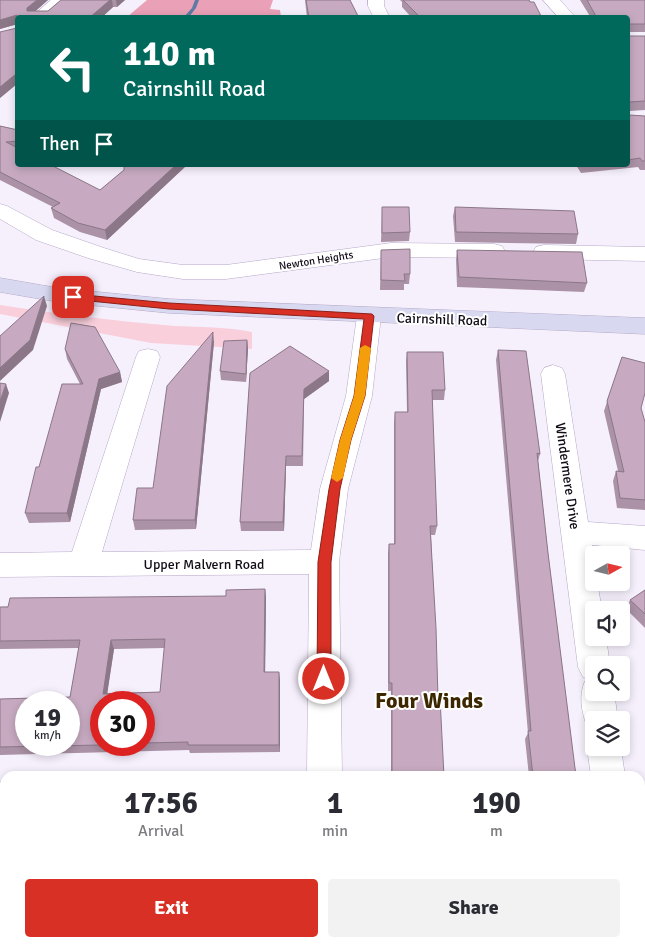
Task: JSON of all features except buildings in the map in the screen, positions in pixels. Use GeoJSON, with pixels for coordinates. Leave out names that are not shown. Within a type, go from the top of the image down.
{"type":"FeatureCollection","features":[{"type":"Feature","properties":{"kind":"street"},"geometry":{"type":"LineString","coordinates":[[42,15],[61,0]]}},
{"type":"Feature","properties":{"kind":"street"},"geometry":{"type":"LineString","coordinates":[[376,0],[376,6],[380,15]]}},
{"type":"Feature","properties":{"kind":"street"},"geometry":{"type":"LineString","coordinates":[[551,0],[565,15]]}},
{"type":"Feature","properties":{"kind":"street","name":"Newton Heights"},"geometry":{"type":"LineString","coordinates":[[0,210],[44,235],[96,254],[137,265],[183,272],[226,272],[391,250],[645,254]]}},
{"type":"Feature","properties":{"kind":"street","name":"Cairnshill Road"},"geometry":{"type":"LineString","coordinates":[[0,285],[58,295],[151,305],[369,316],[645,326]]}},
{"type":"Feature","properties":{"kind":"street"},"geometry":{"type":"LineString","coordinates":[[324,771],[324,562],[334,489],[359,396],[369,316]]}},
{"type":"Feature","properties":{"kind":"street"},"geometry":{"type":"LineString","coordinates":[[83,564],[148,356]]}},
{"type":"Feature","properties":{"kind":"street","name":"Windermere Drive"},"geometry":{"type":"LineString","coordinates":[[553,374],[593,656]]}},
{"type":"Feature","properties":{"kind":"street"},"geometry":{"type":"LineString","coordinates":[[576,532],[645,538]]}},
{"type":"Feature","properties":{"kind":"street","name":"Upper Malvern Road"},"geometry":{"type":"LineString","coordinates":[[0,565],[324,562]]}},
{"type":"Feature","properties":{"kind":"street"},"geometry":{"type":"LineString","coordinates":[[605,756],[607,771]]}},
{"type":"Feature","properties":{"kind":"shaded area"},"geometry":{"type":"Polygon","coordinates":[[[147,0],[273,0],[270,9],[280,10],[281,15],[129,15],[147,0]]]}},
{"type":"Feature","properties":{"kind":"shaded area"},"geometry":{"type":"Polygon","coordinates":[[[0,305],[131,322],[243,330],[252,332],[252,349],[151,343],[0,314],[0,305]]]}},
{"type":"Feature","properties":{"kind":"waterway"},"geometry":{"type":"LineString","coordinates":[[188,15],[194,8],[197,0]]}},
{"type":"Feature","properties":{"kind":"slow traffic"},"geometry":{"type":"LineString","coordinates":[[337,478],[359,396],[365,348]]}},
{"type":"Feature","properties":{"kind":"district","name":"Four Winds"},"geometry":{"type":"Point","coordinates":[429,700]}},
{"type":"Feature","properties":{"kind":"route"},"geometry":{"type":"LineString","coordinates":[[73,297],[240,311],[369,316],[359,396],[334,489],[324,562],[324,679]]}}]}
